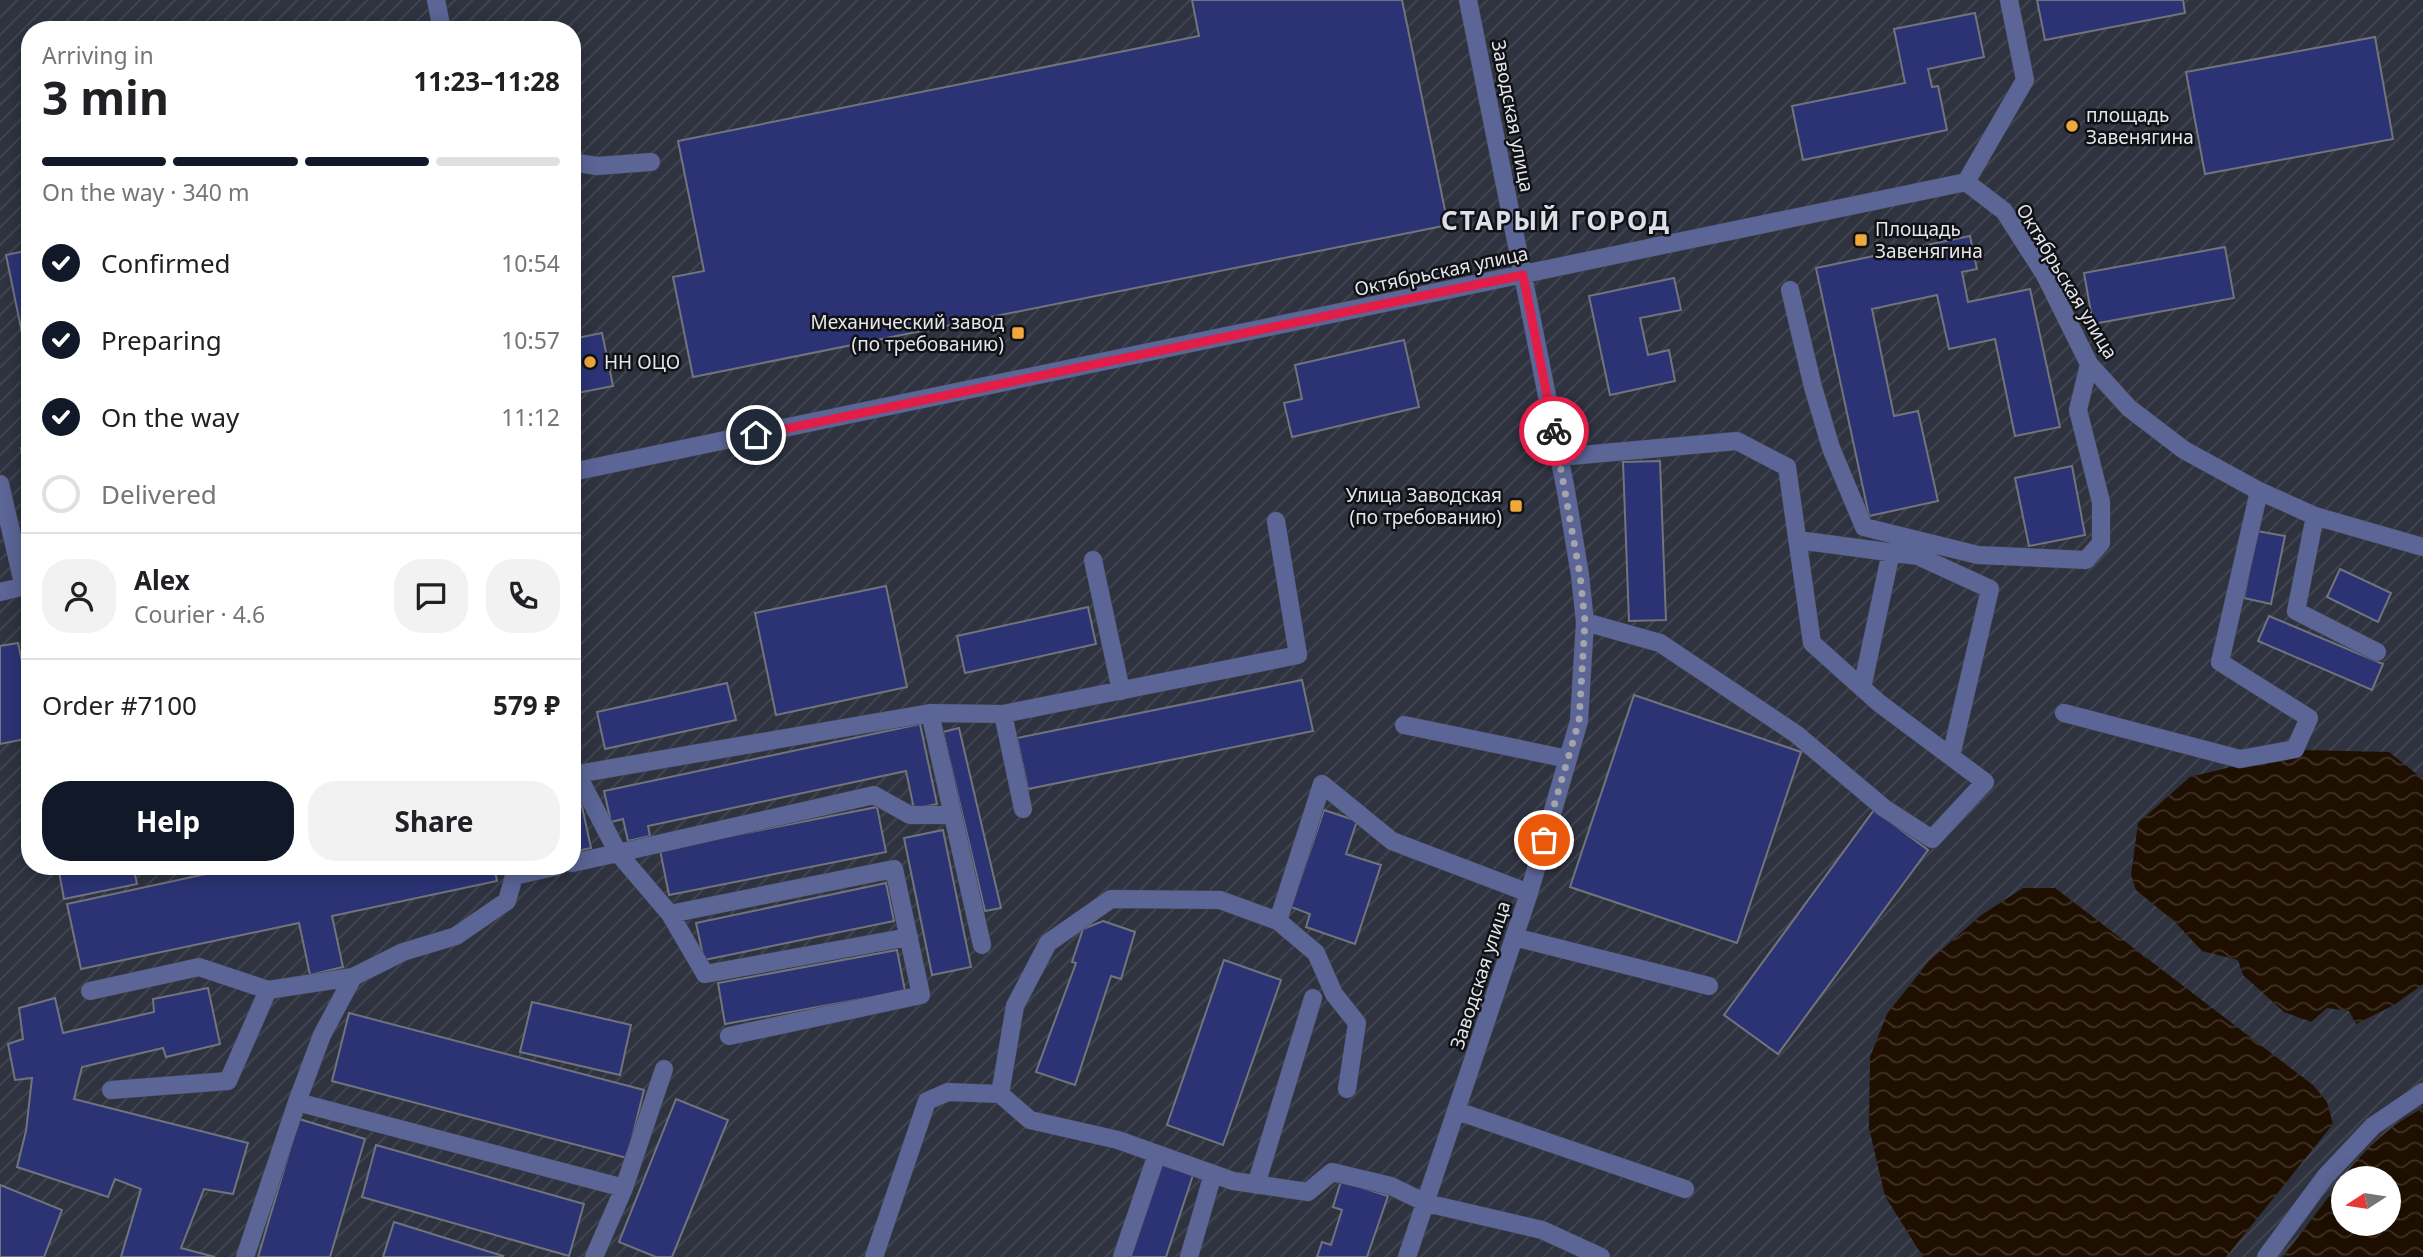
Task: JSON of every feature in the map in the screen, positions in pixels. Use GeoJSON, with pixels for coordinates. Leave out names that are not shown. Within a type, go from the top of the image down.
{"type":"FeatureCollection","features":[{"type":"Feature","properties":{"kind":"street"},"geometry":{"type":"LineString","coordinates":[[436,0],[440,21]]}},
{"type":"Feature","properties":{"kind":"street","name":"Заводская улица"},"geometry":{"type":"LineString","coordinates":[[1407,1257],[1529,893],[1579,721],[1585,622],[1580,575],[1559,457],[1468,0]]}},
{"type":"Feature","properties":{"kind":"street"},"geometry":{"type":"LineString","coordinates":[[1966,182],[2025,80],[2009,0]]}},
{"type":"Feature","properties":{"kind":"street"},"geometry":{"type":"LineString","coordinates":[[581,163],[597,166],[650,162]]}},
{"type":"Feature","properties":{"kind":"street","name":"Октябрьская улица"},"geometry":{"type":"LineString","coordinates":[[581,470],[1966,182],[2004,211],[2045,275],[2089,364],[2129,408],[2183,450],[2259,491],[2315,516],[2423,547]]}},
{"type":"Feature","properties":{"kind":"street"},"geometry":{"type":"LineString","coordinates":[[1790,290],[1813,387],[1831,448],[1864,527],[1952,549],[1978,555],[2086,560],[2101,544],[2101,502],[2078,410],[2089,364]]}},
{"type":"Feature","properties":{"kind":"street"},"geometry":{"type":"LineString","coordinates":[[1559,457],[1737,441],[1787,467],[1812,643],[1879,703],[1985,782],[1932,839],[1884,808],[1796,734],[1660,643],[1585,622]]}},
{"type":"Feature","properties":{"kind":"street"},"geometry":{"type":"LineString","coordinates":[[0,484],[21,563]]}},
{"type":"Feature","properties":{"kind":"street"},"geometry":{"type":"LineString","coordinates":[[2064,713],[2240,759],[2295,749],[2309,718],[2220,662],[2259,491]]}},
{"type":"Feature","properties":{"kind":"street"},"geometry":{"type":"LineString","coordinates":[[2315,516],[2296,611],[2377,652]]}},
{"type":"Feature","properties":{"kind":"street"},"geometry":{"type":"LineString","coordinates":[[581,774],[930,713],[1003,714],[1298,655],[1276,521]]}},
{"type":"Feature","properties":{"kind":"street"},"geometry":{"type":"LineString","coordinates":[[1798,540],[1918,556],[1990,589],[1951,755]]}},
{"type":"Feature","properties":{"kind":"street"},"geometry":{"type":"LineString","coordinates":[[1863,688],[1891,552]]}},
{"type":"Feature","properties":{"kind":"street"},"geometry":{"type":"LineString","coordinates":[[1093,559],[1121,691]]}},
{"type":"Feature","properties":{"kind":"street"},"geometry":{"type":"LineString","coordinates":[[0,592],[21,587]]}},
{"type":"Feature","properties":{"kind":"street"},"geometry":{"type":"LineString","coordinates":[[930,713],[982,945]]}},
{"type":"Feature","properties":{"kind":"street"},"geometry":{"type":"LineString","coordinates":[[1003,714],[1023,809]]}},
{"type":"Feature","properties":{"kind":"street"},"geometry":{"type":"LineString","coordinates":[[1404,725],[1568,759]]}},
{"type":"Feature","properties":{"kind":"street"},"geometry":{"type":"LineString","coordinates":[[1278,921],[1322,784],[1392,841],[1529,893]]}},
{"type":"Feature","properties":{"kind":"street"},"geometry":{"type":"LineString","coordinates":[[581,786],[618,853],[670,914],[705,974],[909,937]]}},
{"type":"Feature","properties":{"kind":"street"},"geometry":{"type":"LineString","coordinates":[[581,861],[874,796],[910,815],[953,815]]}},
{"type":"Feature","properties":{"kind":"street"},"geometry":{"type":"LineString","coordinates":[[670,914],[894,869],[921,995],[729,1036]]}},
{"type":"Feature","properties":{"kind":"street"},"geometry":{"type":"LineString","coordinates":[[90,991],[199,967],[268,990],[353,977],[403,952],[456,936],[507,901],[512,875]]}},
{"type":"Feature","properties":{"kind":"street"},"geometry":{"type":"LineString","coordinates":[[1000,1094],[1015,1006],[1048,943],[1111,899],[1220,900],[1278,921],[1315,953],[1334,994],[1357,1023],[1348,1089]]}},
{"type":"Feature","properties":{"kind":"street"},"geometry":{"type":"LineString","coordinates":[[1514,937],[1709,986]]}},
{"type":"Feature","properties":{"kind":"street"},"geometry":{"type":"LineString","coordinates":[[245,1257],[322,1035],[353,977]]}},
{"type":"Feature","properties":{"kind":"street"},"geometry":{"type":"LineString","coordinates":[[111,1090],[228,1081],[268,990]]}},
{"type":"Feature","properties":{"kind":"street"},"geometry":{"type":"LineString","coordinates":[[1256,1185],[1313,998]]}},
{"type":"Feature","properties":{"kind":"street"},"geometry":{"type":"LineString","coordinates":[[594,1257],[624,1188],[664,1069]]}},
{"type":"Feature","properties":{"kind":"street"},"geometry":{"type":"LineString","coordinates":[[874,1257],[927,1101],[948,1092],[1000,1094],[1030,1120],[1118,1140],[1213,1174],[1256,1185],[1308,1192],[1332,1172],[1391,1186],[1426,1203],[1542,1230],[1601,1257]]}},
{"type":"Feature","properties":{"kind":"street"},"geometry":{"type":"LineString","coordinates":[[2266,1257],[2325,1177],[2373,1126],[2423,1092]]}},
{"type":"Feature","properties":{"kind":"street"},"geometry":{"type":"LineString","coordinates":[[297,1102],[624,1188]]}},
{"type":"Feature","properties":{"kind":"street"},"geometry":{"type":"LineString","coordinates":[[1457,1111],[1685,1189]]}},
{"type":"Feature","properties":{"kind":"street"},"geometry":{"type":"LineString","coordinates":[[1122,1257],[1157,1154]]}},
{"type":"Feature","properties":{"kind":"street"},"geometry":{"type":"LineString","coordinates":[[1189,1257],[1213,1174]]}},
{"type":"Feature","properties":{"kind":"shaded area"},"geometry":{"type":"Polygon","coordinates":[[[0,0],[2423,0],[2423,1257],[0,1257],[0,0]]]}},
{"type":"Feature","properties":{"kind":"water"},"geometry":{"type":"Polygon","coordinates":[[[2300,750],[2389,752],[2423,779],[2423,984],[2394,1005],[2356,1024],[2349,1011],[2327,1008],[2311,1022],[2284,1012],[2243,975],[2238,960],[2202,951],[2175,922],[2136,890],[2131,875],[2138,823],[2190,777],[2300,750]]]}},
{"type":"Feature","properties":{"kind":"water"},"geometry":{"type":"Polygon","coordinates":[[[2023,888],[2055,888],[2313,1085],[2327,1102],[2333,1124],[2226,1257],[1923,1257],[1885,1196],[1869,1128],[1870,1057],[1887,1014],[1929,961],[1980,916],[2023,888]]]}},
{"type":"Feature","properties":{"kind":"water"},"geometry":{"type":"Polygon","coordinates":[[[2423,1108],[2423,1257],[2283,1257],[2331,1194],[2331,1236],[2401,1236],[2401,1166],[2353,1166],[2379,1138],[2423,1108]]]}},
{"type":"Feature","properties":{"kind":"building"},"geometry":{"type":"Polygon","coordinates":[[[1192,0],[1402,0],[1448,225],[693,377],[673,277],[704,271],[678,141],[1199,36],[1192,0]]]}},
{"type":"Feature","properties":{"kind":"building"},"geometry":{"type":"Polygon","coordinates":[[[2037,0],[2183,0],[2185,13],[2045,40],[2037,0]]]}},
{"type":"Feature","properties":{"kind":"building"},"geometry":{"type":"Polygon","coordinates":[[[1975,13],[1984,57],[1928,69],[1932,87],[1938,86],[1947,130],[1803,160],[1792,106],[1905,83],[1894,29],[1975,13]]]}},
{"type":"Feature","properties":{"kind":"building"},"geometry":{"type":"Polygon","coordinates":[[[2375,37],[2393,139],[2205,174],[2186,72],[2375,37]]]}},
{"type":"Feature","properties":{"kind":"building"},"geometry":{"type":"Polygon","coordinates":[[[1970,236],[1977,269],[1962,272],[1968,302],[2030,289],[2060,427],[2015,436],[1995,339],[1949,349],[1937,295],[1872,309],[1894,416],[1918,411],[1938,501],[1869,516],[1816,268],[1970,236]]]}},
{"type":"Feature","properties":{"kind":"building"},"geometry":{"type":"Polygon","coordinates":[[[2225,247],[2234,298],[2093,324],[2084,273],[2225,247]]]}},
{"type":"Feature","properties":{"kind":"building"},"geometry":{"type":"Polygon","coordinates":[[[21,252],[21,328],[6,255],[21,252]]]}},
{"type":"Feature","properties":{"kind":"building"},"geometry":{"type":"Polygon","coordinates":[[[1674,278],[1681,310],[1640,318],[1648,355],[1669,350],[1675,381],[1610,395],[1589,296],[1674,278]]]}},
{"type":"Feature","properties":{"kind":"building","name":"НН ОЦО"},"geometry":{"type":"Polygon","coordinates":[[[602,333],[613,386],[581,392],[581,337],[602,333]]]}},
{"type":"Feature","properties":{"kind":"building"},"geometry":{"type":"Polygon","coordinates":[[[1404,340],[1419,407],[1292,437],[1284,403],[1302,399],[1295,365],[1404,340]]]}},
{"type":"Feature","properties":{"kind":"building"},"geometry":{"type":"Polygon","coordinates":[[[1660,461],[1666,620],[1629,621],[1623,462],[1660,461]]]}},
{"type":"Feature","properties":{"kind":"building"},"geometry":{"type":"Polygon","coordinates":[[[2072,466],[2085,535],[2029,546],[2015,478],[2072,466]]]}},
{"type":"Feature","properties":{"kind":"building"},"geometry":{"type":"Polygon","coordinates":[[[2257,531],[2285,536],[2271,604],[2244,598],[2257,531]]]}},
{"type":"Feature","properties":{"kind":"building"},"geometry":{"type":"Polygon","coordinates":[[[2340,569],[2391,593],[2378,622],[2327,597],[2340,569]]]}},
{"type":"Feature","properties":{"kind":"building"},"geometry":{"type":"Polygon","coordinates":[[[886,586],[907,687],[776,715],[755,613],[886,586]]]}},
{"type":"Feature","properties":{"kind":"building"},"geometry":{"type":"Polygon","coordinates":[[[1088,607],[1096,644],[965,673],[957,636],[1088,607]]]}},
{"type":"Feature","properties":{"kind":"building"},"geometry":{"type":"Polygon","coordinates":[[[2269,616],[2383,664],[2372,690],[2258,641],[2269,616]]]}},
{"type":"Feature","properties":{"kind":"building"},"geometry":{"type":"Polygon","coordinates":[[[18,643],[21,657],[21,740],[0,744],[0,646],[18,643]]]}},
{"type":"Feature","properties":{"kind":"building"},"geometry":{"type":"Polygon","coordinates":[[[1302,680],[1313,731],[1028,789],[1017,738],[1302,680]]]}},
{"type":"Feature","properties":{"kind":"building"},"geometry":{"type":"Polygon","coordinates":[[[727,683],[736,720],[605,749],[597,712],[727,683]]]}},
{"type":"Feature","properties":{"kind":"building"},"geometry":{"type":"Polygon","coordinates":[[[1634,695],[1801,752],[1737,943],[1570,887],[1634,695]]]}},
{"type":"Feature","properties":{"kind":"building"},"geometry":{"type":"Polygon","coordinates":[[[920,724],[937,804],[914,809],[906,771],[648,826],[650,836],[628,841],[623,819],[611,822],[604,791],[920,724]]]}},
{"type":"Feature","properties":{"kind":"building"},"geometry":{"type":"Polygon","coordinates":[[[959,728],[1001,908],[985,911],[943,732],[959,728]]]}},
{"type":"Feature","properties":{"kind":"building"},"geometry":{"type":"Polygon","coordinates":[[[581,802],[591,848],[581,850],[581,802]]]}},
{"type":"Feature","properties":{"kind":"building"},"geometry":{"type":"Polygon","coordinates":[[[877,807],[886,852],[669,895],[660,850],[877,807]]]}},
{"type":"Feature","properties":{"kind":"building"},"geometry":{"type":"Polygon","coordinates":[[[1324,810],[1357,821],[1346,854],[1381,865],[1355,944],[1306,927],[1310,914],[1291,907],[1324,810]]]}},
{"type":"Feature","properties":{"kind":"building"},"geometry":{"type":"Polygon","coordinates":[[[1874,810],[1928,850],[1778,1054],[1724,1015],[1874,810]]]}},
{"type":"Feature","properties":{"kind":"building"},"geometry":{"type":"Polygon","coordinates":[[[943,830],[971,967],[932,975],[904,838],[943,830]]]}},
{"type":"Feature","properties":{"kind":"building"},"geometry":{"type":"Polygon","coordinates":[[[60,875],[135,875],[137,884],[64,899],[60,875]]]}},
{"type":"Feature","properties":{"kind":"building"},"geometry":{"type":"Polygon","coordinates":[[[201,875],[496,875],[497,881],[332,916],[343,967],[310,975],[299,923],[81,969],[67,904],[201,875]]]}},
{"type":"Feature","properties":{"kind":"building"},"geometry":{"type":"Polygon","coordinates":[[[886,883],[894,921],[704,960],[696,923],[886,883]]]}},
{"type":"Feature","properties":{"kind":"building"},"geometry":{"type":"Polygon","coordinates":[[[1103,921],[1135,932],[1121,979],[1111,976],[1075,1085],[1036,1072],[1076,963],[1072,962],[1083,929],[1103,921]]]}},
{"type":"Feature","properties":{"kind":"building"},"geometry":{"type":"Polygon","coordinates":[[[897,950],[905,991],[725,1024],[718,983],[897,950]]]}},
{"type":"Feature","properties":{"kind":"building"},"geometry":{"type":"Polygon","coordinates":[[[1224,960],[1281,980],[1223,1145],[1167,1125],[1224,960]]]}},
{"type":"Feature","properties":{"kind":"building"},"geometry":{"type":"Polygon","coordinates":[[[208,988],[220,1044],[166,1057],[163,1048],[82,1067],[74,1099],[248,1143],[233,1194],[204,1189],[181,1248],[215,1257],[121,1257],[141,1189],[115,1179],[108,1197],[17,1167],[26,1131],[32,1078],[15,1080],[8,1044],[23,1039],[19,1008],[55,998],[63,1033],[154,1012],[153,999],[208,988]]]}},
{"type":"Feature","properties":{"kind":"building"},"geometry":{"type":"Polygon","coordinates":[[[532,1002],[631,1025],[620,1075],[520,1052],[532,1002]]]}},
{"type":"Feature","properties":{"kind":"building"},"geometry":{"type":"Polygon","coordinates":[[[349,1013],[644,1090],[627,1158],[332,1081],[349,1013]]]}},
{"type":"Feature","properties":{"kind":"building"},"geometry":{"type":"Polygon","coordinates":[[[676,1099],[728,1120],[672,1257],[656,1257],[619,1242],[676,1099]]]}},
{"type":"Feature","properties":{"kind":"building"},"geometry":{"type":"Polygon","coordinates":[[[299,1119],[365,1139],[330,1257],[258,1257],[299,1119]]]}},
{"type":"Feature","properties":{"kind":"building"},"geometry":{"type":"Polygon","coordinates":[[[376,1145],[584,1204],[569,1256],[362,1197],[376,1145]]]}},
{"type":"Feature","properties":{"kind":"building"},"geometry":{"type":"Polygon","coordinates":[[[1156,1163],[1193,1175],[1166,1257],[1125,1257],[1156,1163]]]}},
{"type":"Feature","properties":{"kind":"building"},"geometry":{"type":"Polygon","coordinates":[[[1341,1181],[1388,1196],[1367,1257],[1317,1257],[1322,1242],[1331,1245],[1342,1210],[1333,1207],[1341,1181]]]}},
{"type":"Feature","properties":{"kind":"building"},"geometry":{"type":"Polygon","coordinates":[[[0,1185],[62,1210],[44,1257],[0,1257],[0,1185]]]}},
{"type":"Feature","properties":{"kind":"building"},"geometry":{"type":"Polygon","coordinates":[[[394,1222],[503,1256],[383,1257],[394,1222]]]}},
{"type":"Feature","properties":{"kind":"way so far"},"geometry":{"type":"LineString","coordinates":[[1544,840],[1579,721],[1585,622],[1580,575],[1554,431]]}},
{"type":"Feature","properties":{"kind":"place","name":"площадь Завенягина"},"geometry":{"type":"Point","coordinates":[2072,126]}},
{"type":"Feature","properties":{"kind":"place","name":"Площадь Завенягина"},"geometry":{"type":"Point","coordinates":[1861,240]}},
{"type":"Feature","properties":{"kind":"place","name":"Механический завод (по требованию)"},"geometry":{"type":"Point","coordinates":[1018,333]}},
{"type":"Feature","properties":{"kind":"place","name":"НН ОЦО"},"geometry":{"type":"Point","coordinates":[590,362]}},
{"type":"Feature","properties":{"kind":"place","name":"Улица Заводская (по требованию)"},"geometry":{"type":"Point","coordinates":[1516,506]}},
{"type":"Feature","properties":{"kind":"district","name":"СТАРЫЙ ГОРОД"},"geometry":{"type":"Point","coordinates":[1556,220]}},
{"type":"Feature","properties":{"kind":"route"},"geometry":{"type":"LineString","coordinates":[[756,435],[1523,275],[1554,431]]}}]}
